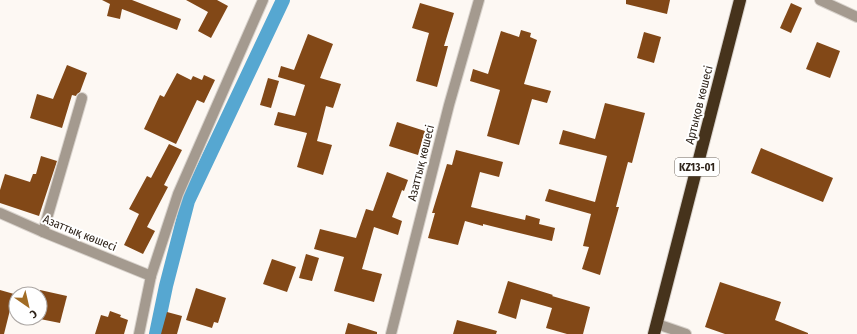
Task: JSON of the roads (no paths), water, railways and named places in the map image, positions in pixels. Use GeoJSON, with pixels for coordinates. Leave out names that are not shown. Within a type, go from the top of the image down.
{"type":"FeatureCollection","features":[{"type":"Feature","properties":{"kind":"highway","name":"Артықов көшесі"},"geometry":{"type":"LineString","coordinates":[[656,329],[740,0]]}},
{"type":"Feature","properties":{"kind":"street"},"geometry":{"type":"LineString","coordinates":[[139,334],[151,276],[178,194],[263,0]]}},
{"type":"Feature","properties":{"kind":"street","name":"Азаттық көшесі"},"geometry":{"type":"LineString","coordinates":[[391,334],[447,112],[479,0]]}},
{"type":"Feature","properties":{"kind":"street"},"geometry":{"type":"LineString","coordinates":[[820,0],[857,17]]}},
{"type":"Feature","properties":{"kind":"street"},"geometry":{"type":"LineString","coordinates":[[43,232],[82,98]]}},
{"type":"Feature","properties":{"kind":"street","name":"Азаттық көшесі"},"geometry":{"type":"LineString","coordinates":[[0,213],[151,276]]}},
{"type":"Feature","properties":{"kind":"street"},"geometry":{"type":"LineString","coordinates":[[656,329],[686,334]]}},
{"type":"Feature","properties":{"kind":"waterway"},"geometry":{"type":"LineString","coordinates":[[156,334],[166,286],[188,201],[283,0]]}}]}
